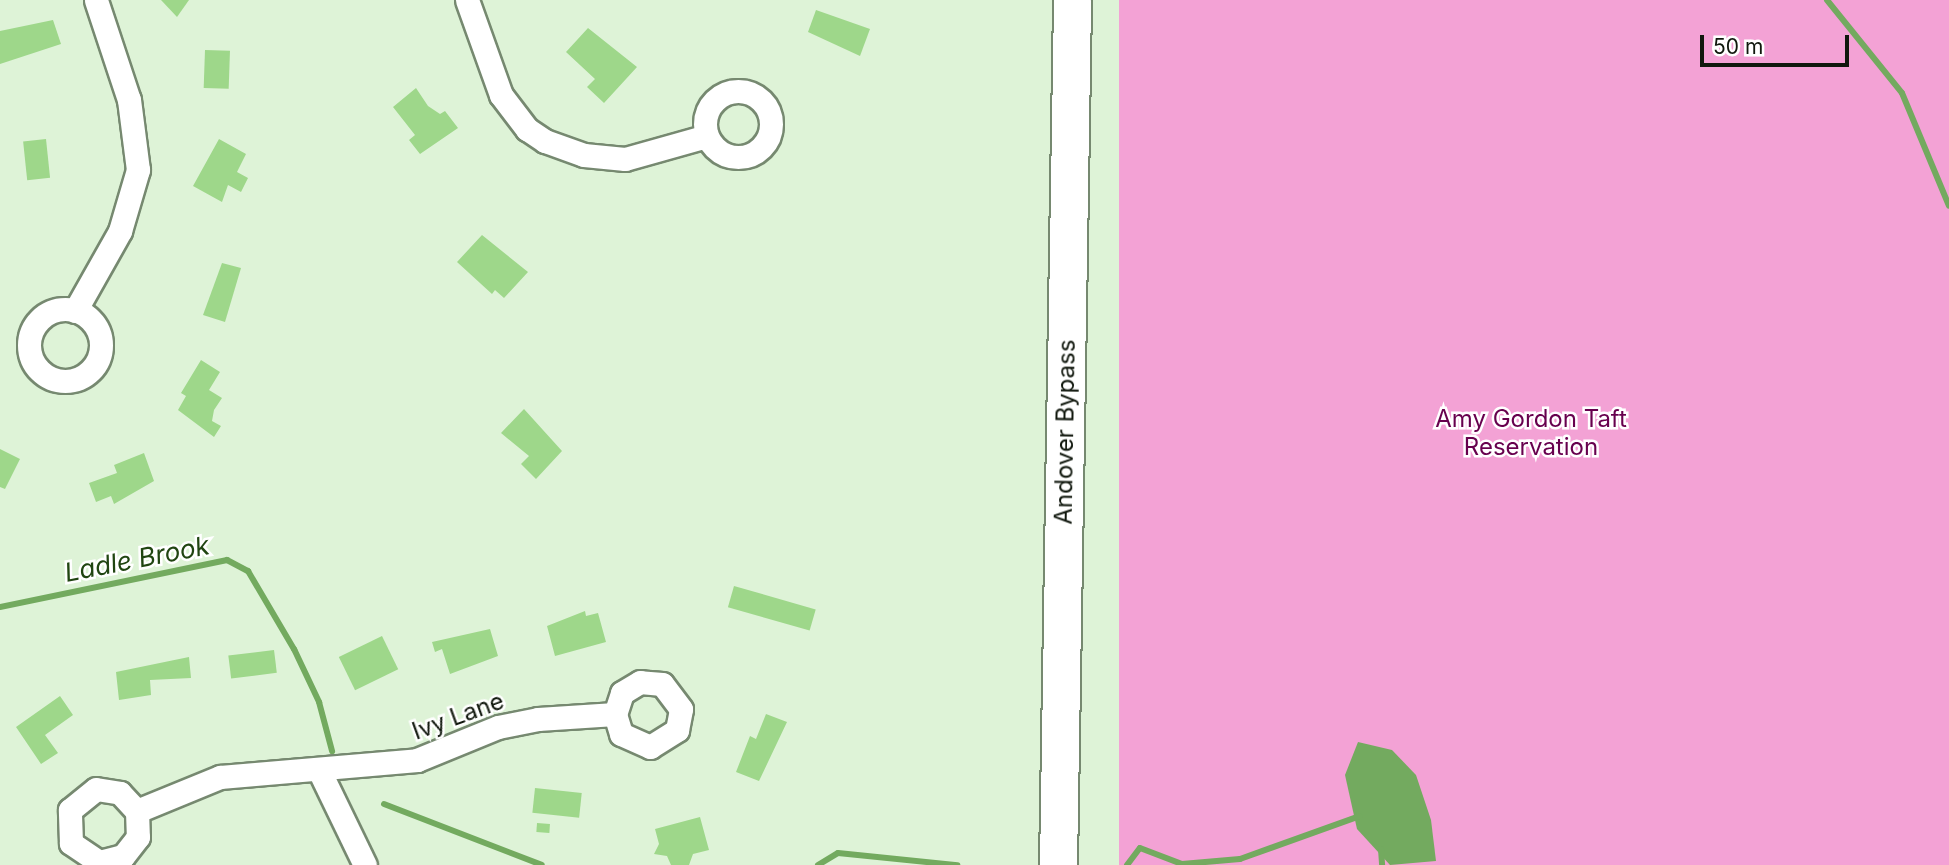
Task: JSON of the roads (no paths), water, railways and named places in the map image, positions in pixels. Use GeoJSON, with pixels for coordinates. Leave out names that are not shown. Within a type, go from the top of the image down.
{"type":"FeatureCollection","features":[{"type":"Feature","properties":{"kind":"main road","name":"Andover Bypass"},"geometry":{"type":"LineString","coordinates":[[1058,865],[1072,0]]}},
{"type":"Feature","properties":{"kind":"street"},"geometry":{"type":"LineString","coordinates":[[75,311],[120,231],[138,170],[130,100],[96,0]]}},
{"type":"Feature","properties":{"kind":"street"},"geometry":{"type":"LineString","coordinates":[[467,0],[500,95],[527,129],[545,141],[584,155],[625,159],[666,152],[707,136]]}},
{"type":"Feature","properties":{"kind":"street","name":"Ivy Lane"},"geometry":{"type":"LineString","coordinates":[[137,811],[220,777],[320,772],[417,760],[519,721],[615,714]]}},
{"type":"Feature","properties":{"kind":"street"},"geometry":{"type":"LineString","coordinates":[[320,772],[365,865]]}},
{"type":"Feature","properties":{"kind":"waterway"},"geometry":{"type":"LineString","coordinates":[[1827,0],[1902,93],[1949,206]]}},
{"type":"Feature","properties":{"kind":"waterway","name":"Ladle Brook"},"geometry":{"type":"LineString","coordinates":[[0,607],[227,560],[248,571],[294,649],[319,702],[332,751]]}},
{"type":"Feature","properties":{"kind":"waterway","name":"Ladle Brook"},"geometry":{"type":"LineString","coordinates":[[384,804],[542,865]]}},
{"type":"Feature","properties":{"kind":"waterway","name":"Ladle Brook"},"geometry":{"type":"LineString","coordinates":[[1127,865],[1140,848],[1182,864],[1240,859],[1360,816]]}},
{"type":"Feature","properties":{"kind":"waterway","name":"Ladle Brook"},"geometry":{"type":"LineString","coordinates":[[1381,849],[1382,865]]}},
{"type":"Feature","properties":{"kind":"waterway","name":"Ladle Brook"},"geometry":{"type":"LineString","coordinates":[[818,865],[838,853],[957,865]]}},
{"type":"Feature","properties":{"kind":"park label","name":"Amy Gordon Taft Reservation"},"geometry":{"type":"Point","coordinates":[1531,433]}}]}
